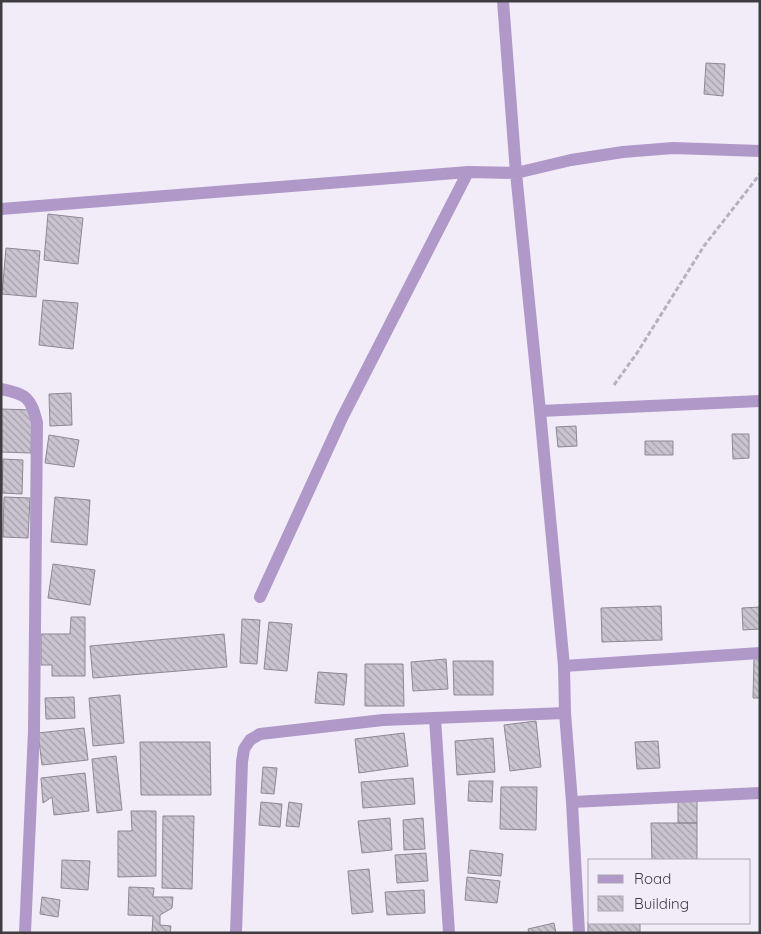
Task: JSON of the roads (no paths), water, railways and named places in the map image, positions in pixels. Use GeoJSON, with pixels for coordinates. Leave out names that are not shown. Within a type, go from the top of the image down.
{"type":"FeatureCollection","features":[{"type":"Feature","properties":{"kind":"street"},"geometry":{"type":"LineString","coordinates":[[503,1],[516,173],[564,666],[565,713],[579,933]]}},
{"type":"Feature","properties":{"kind":"street"},"geometry":{"type":"LineString","coordinates":[[1,209],[468,172],[516,173],[571,160],[640,151],[682,148],[760,151]]}},
{"type":"Feature","properties":{"kind":"street"},"geometry":{"type":"LineString","coordinates":[[260,597],[342,418],[468,172]]}},
{"type":"Feature","properties":{"kind":"street"},"geometry":{"type":"LineString","coordinates":[[1,390],[25,396],[32,405],[37,423],[34,730],[25,933]]}},
{"type":"Feature","properties":{"kind":"street"},"geometry":{"type":"LineString","coordinates":[[540,411],[760,401]]}},
{"type":"Feature","properties":{"kind":"street"},"geometry":{"type":"LineString","coordinates":[[564,666],[760,653]]}},
{"type":"Feature","properties":{"kind":"street"},"geometry":{"type":"LineString","coordinates":[[236,933],[240,778],[244,749],[250,740],[260,734],[383,720],[565,713]]}},
{"type":"Feature","properties":{"kind":"street"},"geometry":{"type":"LineString","coordinates":[[435,718],[449,933]]}},
{"type":"Feature","properties":{"kind":"street"},"geometry":{"type":"LineString","coordinates":[[572,802],[760,793]]}}]}
